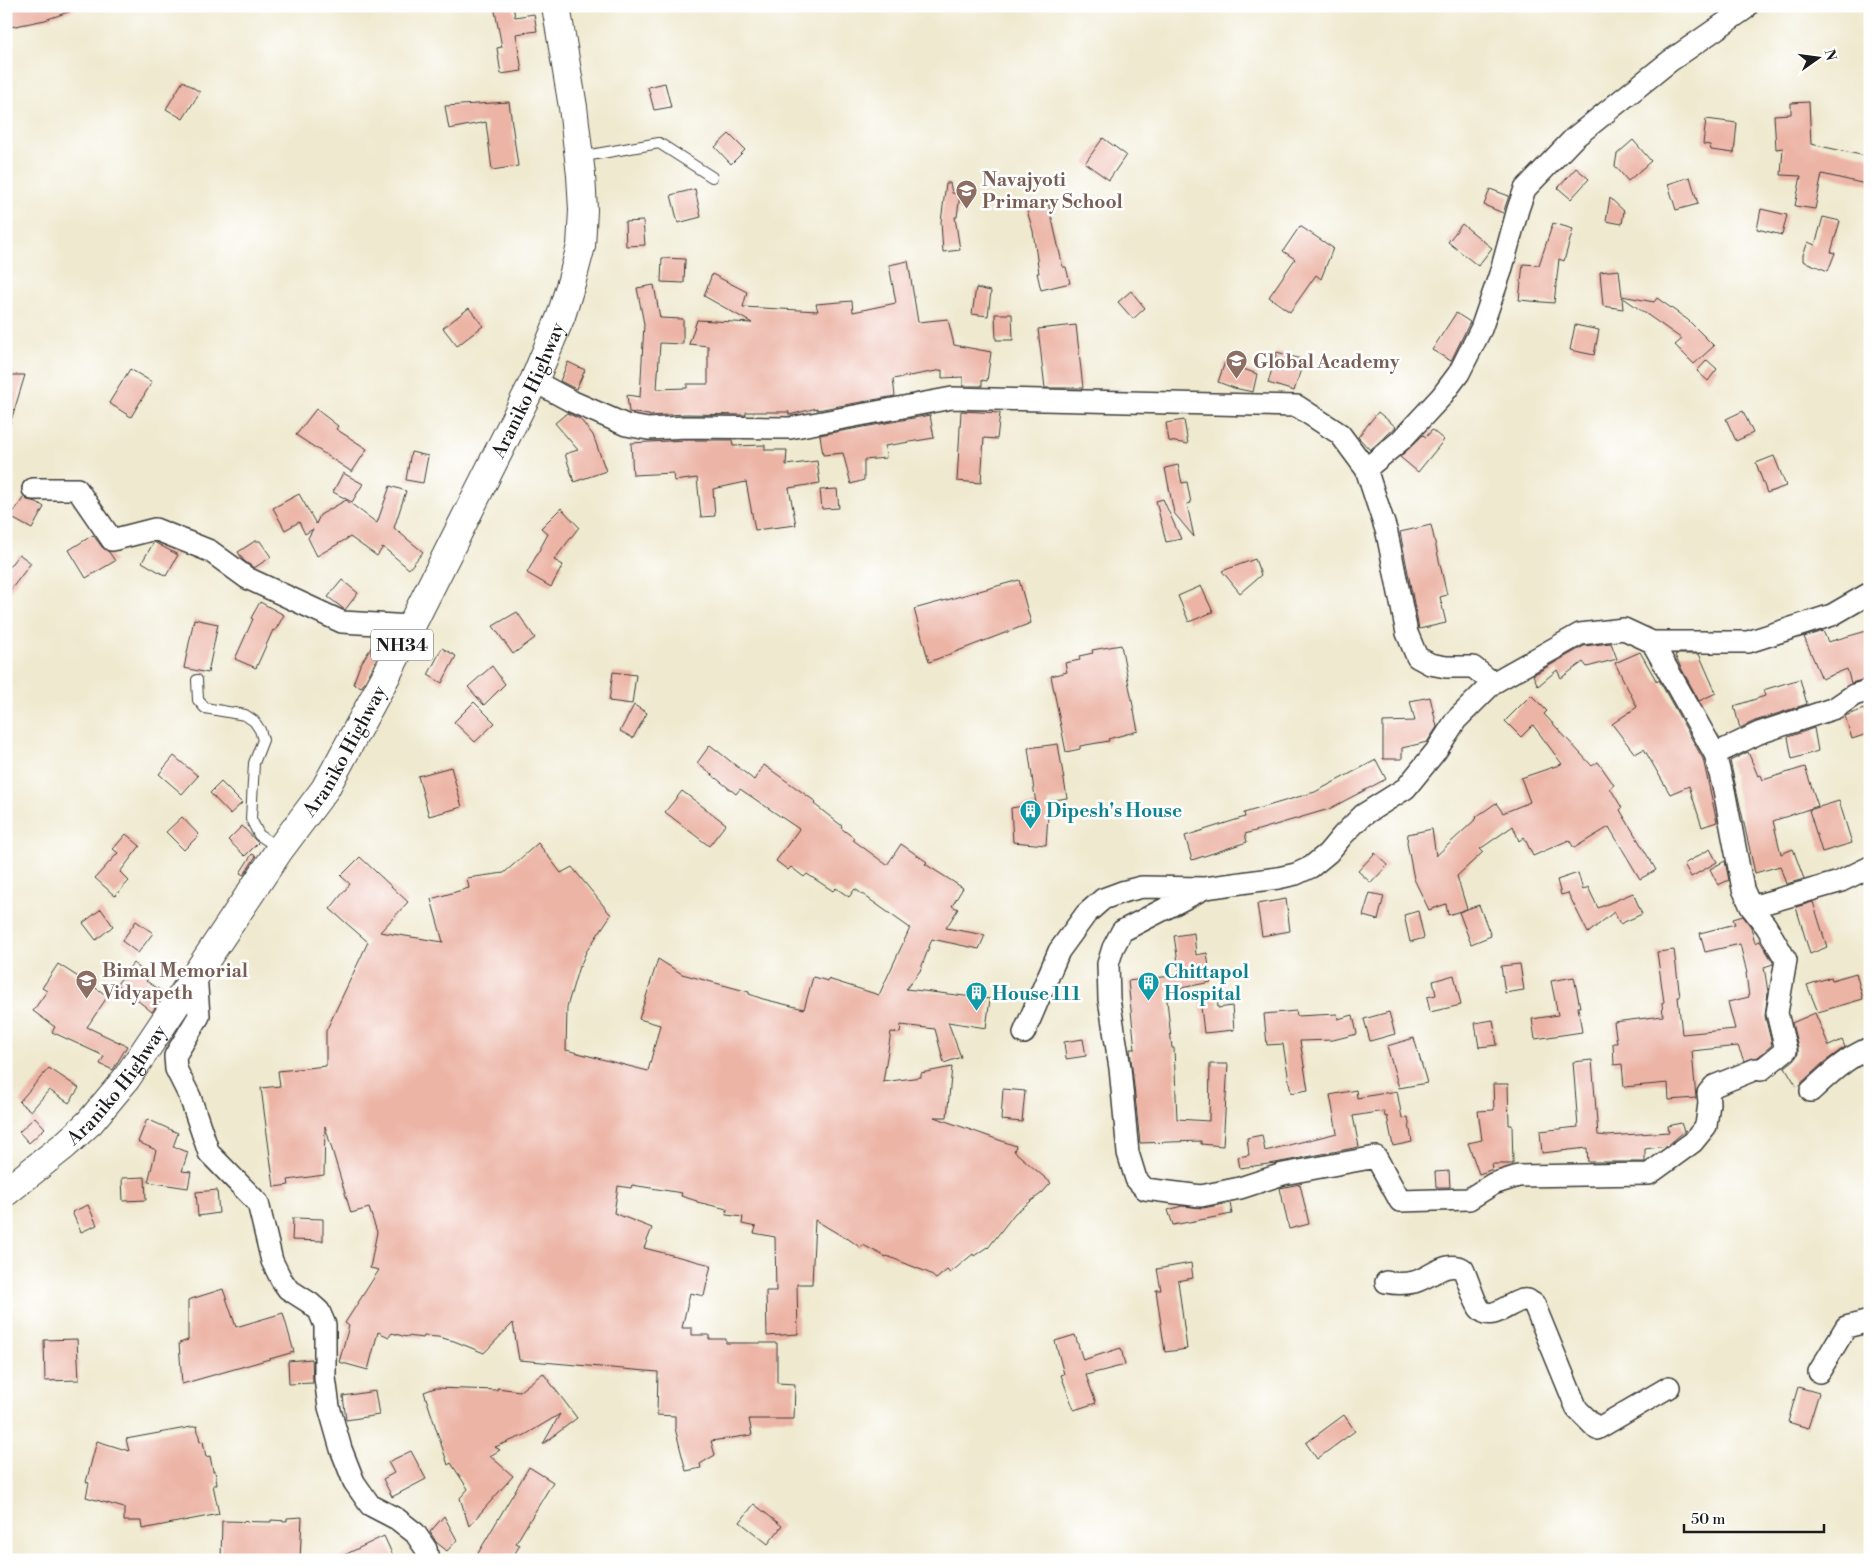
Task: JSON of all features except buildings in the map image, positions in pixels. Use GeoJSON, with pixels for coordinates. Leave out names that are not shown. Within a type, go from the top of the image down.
{"type":"FeatureCollection","features":[{"type":"Feature","properties":{"kind":"highway","name":"Araniko Highway"},"geometry":{"type":"LineString","coordinates":[[6,1192],[65,1145],[90,1122],[126,1079],[280,849],[325,789],[411,626],[534,380],[561,316],[581,246],[583,210],[579,157],[573,107],[556,6]]}},
{"type":"Feature","properties":{"kind":"street"},"geometry":{"type":"LineString","coordinates":[[1366,469],[1401,440],[1459,373],[1482,329],[1501,271],[1518,208],[1526,189],[1574,138],[1670,61],[1747,6]]}},
{"type":"Feature","properties":{"kind":"street"},"geometry":{"type":"LineString","coordinates":[[534,380],[571,401],[626,425],[648,430],[686,427],[790,428],[952,398],[1297,406],[1340,434],[1366,469],[1387,533],[1407,633],[1417,656],[1430,664],[1446,667],[1473,667],[1494,683]]}},
{"type":"Feature","properties":{"kind":"street"},"geometry":{"type":"LineString","coordinates":[[34,489],[77,489],[112,540],[155,530],[210,551],[247,578],[342,622],[411,626]]}},
{"type":"Feature","properties":{"kind":"street"},"geometry":{"type":"LineString","coordinates":[[1024,1033],[1059,951],[1086,914],[1103,899],[1142,887],[1205,888],[1278,878],[1296,874],[1311,867],[1328,853],[1363,815],[1406,788],[1436,751],[1456,720],[1494,683],[1580,634],[1624,629],[1652,642],[1748,642],[1832,614],[1870,593]]}},
{"type":"Feature","properties":{"kind":"street"},"geometry":{"type":"LineString","coordinates":[[1205,888],[1122,931],[1113,948],[1108,964],[1109,999],[1120,1068],[1128,1153],[1136,1179],[1145,1189],[1201,1196],[1240,1188],[1283,1174],[1376,1157],[1400,1201],[1469,1199],[1493,1184],[1518,1176],[1649,1174],[1692,1142],[1706,1126],[1709,1103],[1708,1093],[1714,1086],[1756,1069],[1761,1070],[1786,1050],[1777,1013],[1786,960],[1766,926],[1751,907],[1743,888],[1715,754],[1652,642]]}},
{"type":"Feature","properties":{"kind":"street"},"geometry":{"type":"LineString","coordinates":[[1715,754],[1758,733],[1835,708],[1854,695],[1870,690]]}},
{"type":"Feature","properties":{"kind":"street"},"geometry":{"type":"LineString","coordinates":[[1751,907],[1839,882],[1870,867]]}},
{"type":"Feature","properties":{"kind":"street"},"geometry":{"type":"LineString","coordinates":[[196,973],[199,1016],[175,1056],[176,1069],[190,1097],[209,1153],[258,1203],[272,1260],[281,1279],[288,1289],[319,1311],[325,1325],[325,1378],[329,1407],[341,1449],[354,1482],[370,1505],[397,1519],[415,1533],[426,1549],[428,1560]]}},
{"type":"Feature","properties":{"kind":"street"},"geometry":{"type":"LineString","coordinates":[[1810,1091],[1831,1072],[1870,1048]]}},
{"type":"Feature","properties":{"kind":"street"},"geometry":{"type":"LineString","coordinates":[[1386,1282],[1395,1284],[1414,1282],[1449,1266],[1458,1266],[1463,1269],[1480,1309],[1486,1313],[1494,1313],[1521,1301],[1528,1300],[1534,1304],[1577,1409],[1597,1429],[1669,1387]]}},
{"type":"Feature","properties":{"kind":"street"},"geometry":{"type":"LineString","coordinates":[[1819,1372],[1846,1327],[1870,1322]]}},
{"type":"Feature","properties":{"kind":"lane"},"geometry":{"type":"LineString","coordinates":[[579,157],[659,143],[712,177]]}},
{"type":"Feature","properties":{"kind":"lane"},"geometry":{"type":"LineString","coordinates":[[197,680],[198,700],[204,708],[244,715],[254,721],[260,730],[263,740],[254,763],[251,819],[259,834],[280,849]]}},
{"type":"Feature","properties":{"kind":"place","name":"Navajyoti Primary School"},"geometry":{"type":"Point","coordinates":[966,209]}},
{"type":"Feature","properties":{"kind":"place","name":"Global Academy"},"geometry":{"type":"Point","coordinates":[1237,380]}},
{"type":"Feature","properties":{"kind":"place","name":"Dipesh's House"},"geometry":{"type":"Point","coordinates":[1030,829]}},
{"type":"Feature","properties":{"kind":"place","name":"Bimal Memorial Vidyapeth"},"geometry":{"type":"Point","coordinates":[86,1000]}},
{"type":"Feature","properties":{"kind":"place","name":"Chittapol Hospital"},"geometry":{"type":"Point","coordinates":[1148,1001]}},
{"type":"Feature","properties":{"kind":"place","name":"House 111"},"geometry":{"type":"Point","coordinates":[976,1012]}}]}
